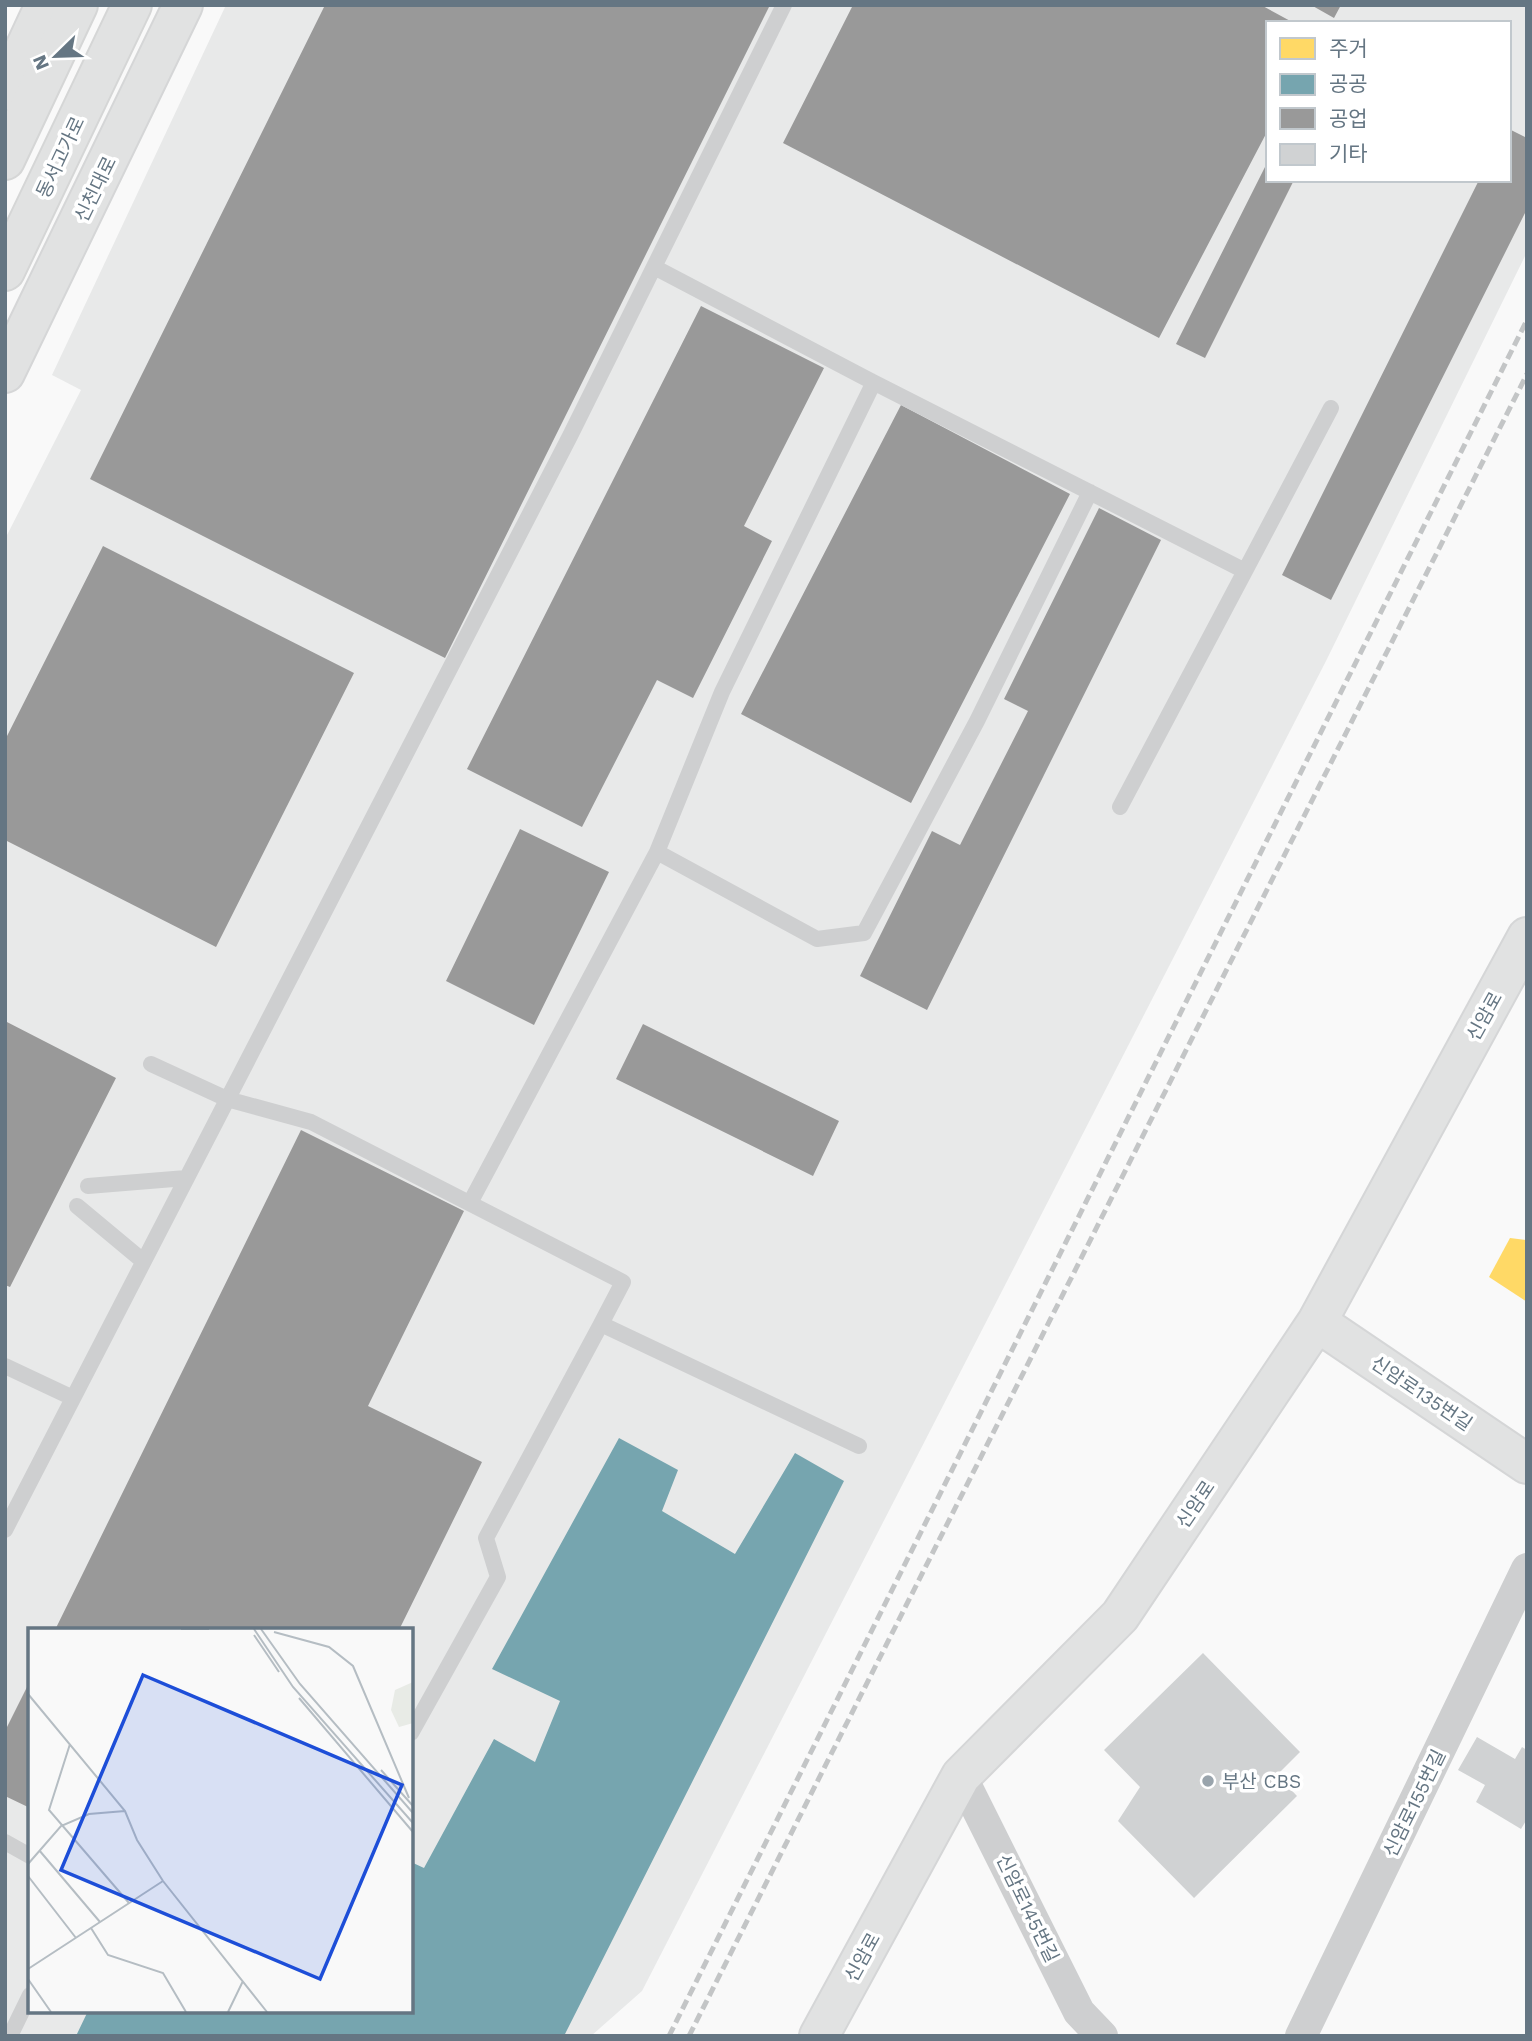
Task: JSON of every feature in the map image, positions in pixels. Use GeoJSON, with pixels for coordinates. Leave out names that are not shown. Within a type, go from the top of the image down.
{"type":"FeatureCollection","features":[{"type":"Feature","properties":{"kind":"main road"},"geometry":{"type":"LineString","coordinates":[[5,91],[45,5]]}},
{"type":"Feature","properties":{"kind":"main road"},"geometry":{"type":"LineString","coordinates":[[5,160],[78,5]]}},
{"type":"Feature","properties":{"kind":"main road","name":"동서고가로"},"geometry":{"type":"LineString","coordinates":[[5,271],[132,5]]}},
{"type":"Feature","properties":{"kind":"main road","name":"신천대로"},"geometry":{"type":"LineString","coordinates":[[5,373],[183,5]]}},
{"type":"Feature","properties":{"kind":"main road","name":"신암로"},"geometry":{"type":"LineString","coordinates":[[819,2036],[961,1776],[1120,1616],[1317,1322],[1527,937]]}},
{"type":"Feature","properties":{"kind":"main road","name":"신암로135번길"},"geometry":{"type":"LineString","coordinates":[[1317,1322],[1527,1464]]}},
{"type":"Feature","properties":{"kind":"street","name":"신암로155번길"},"geometry":{"type":"LineString","coordinates":[[1301,2036],[1527,1569]]}},
{"type":"Feature","properties":{"kind":"street","name":"신암로145번길"},"geometry":{"type":"LineString","coordinates":[[961,1776],[1079,2012],[1102,2036]]}},
{"type":"Feature","properties":{"kind":"lane"},"geometry":{"type":"LineString","coordinates":[[5,1530],[570,436],[785,5]]}},
{"type":"Feature","properties":{"kind":"lane"},"geometry":{"type":"LineString","coordinates":[[654,267],[871,381],[1245,571]]}},
{"type":"Feature","properties":{"kind":"lane"},"geometry":{"type":"LineString","coordinates":[[470,1203],[657,852],[722,692],[871,388],[871,381]]}},
{"type":"Feature","properties":{"kind":"lane"},"geometry":{"type":"LineString","coordinates":[[1120,807],[1331,408]]}},
{"type":"Feature","properties":{"kind":"lane"},"geometry":{"type":"LineString","coordinates":[[657,852],[817,939],[864,933],[977,721],[1090,492]]}},
{"type":"Feature","properties":{"kind":"lane"},"geometry":{"type":"LineString","coordinates":[[151,1064],[226,1099],[311,1122],[623,1282],[486,1538],[498,1577],[413,1729]]}},
{"type":"Feature","properties":{"kind":"lane"},"geometry":{"type":"LineString","coordinates":[[88,1186],[186,1178]]}},
{"type":"Feature","properties":{"kind":"lane"},"geometry":{"type":"LineString","coordinates":[[77,1206],[144,1261]]}},
{"type":"Feature","properties":{"kind":"lane"},"geometry":{"type":"LineString","coordinates":[[601,1324],[859,1446]]}},
{"type":"Feature","properties":{"kind":"lane"},"geometry":{"type":"LineString","coordinates":[[5,1366],[73,1398]]}},
{"type":"Feature","properties":{"kind":"lane"},"geometry":{"type":"LineString","coordinates":[[5,1842],[28,1855]]}},
{"type":"Feature","properties":{"kind":"lane"},"geometry":{"type":"LineString","coordinates":[[10,2036],[28,1999]]}},
{"type":"Feature","properties":{"kind":"shaded area"},"geometry":{"type":"Polygon","coordinates":[[[226,5],[1527,5],[1527,252],[1326,661],[642,1991],[591,2036],[5,2036],[5,539],[81,390],[52,375],[226,5]]]}},
{"type":"Feature","properties":{"kind":"building: 주거"},"geometry":{"type":"Polygon","coordinates":[[[1510,1238],[1527,1240],[1527,1302],[1489,1277],[1510,1238]]]}},
{"type":"Feature","properties":{"kind":"building: 공공"},"geometry":{"type":"Polygon","coordinates":[[[619,1438],[678,1470],[662,1511],[735,1554],[795,1453],[844,1481],[564,2036],[76,2036],[87,2013],[413,2013],[413,1863],[424,1868],[494,1739],[535,1762],[560,1701],[492,1669],[619,1438]]]}},
{"type":"Feature","properties":{"kind":"building: 공업"},"geometry":{"type":"Polygon","coordinates":[[[325,5],[770,5],[445,658],[90,479],[325,5]]]}},
{"type":"Feature","properties":{"kind":"building: 공업"},"geometry":{"type":"Polygon","coordinates":[[[853,5],[1261,5],[1290,21],[1266,21],[1266,134],[1159,338],[783,143],[853,5]]]}},
{"type":"Feature","properties":{"kind":"building: 공업"},"geometry":{"type":"Polygon","coordinates":[[[1311,5],[1341,5],[1334,18],[1311,5]]]}},
{"type":"Feature","properties":{"kind":"building: 공업"},"geometry":{"type":"Polygon","coordinates":[[[1511,130],[1527,138],[1527,209],[1331,600],[1282,575],[1478,182],[1511,182],[1511,130]]]}},
{"type":"Feature","properties":{"kind":"building: 공업"},"geometry":{"type":"Polygon","coordinates":[[[1266,165],[1266,182],[1293,182],[1205,358],[1176,344],[1266,165]]]}},
{"type":"Feature","properties":{"kind":"building: 공업"},"geometry":{"type":"Polygon","coordinates":[[[701,306],[824,368],[744,526],[772,541],[693,698],[657,680],[582,827],[467,769],[701,306]]]}},
{"type":"Feature","properties":{"kind":"building: 공업"},"geometry":{"type":"Polygon","coordinates":[[[901,405],[1070,494],[911,803],[741,714],[901,405]]]}},
{"type":"Feature","properties":{"kind":"building: 공업"},"geometry":{"type":"Polygon","coordinates":[[[1099,508],[1161,540],[927,1010],[860,976],[932,831],[960,845],[1028,711],[1004,699],[1099,508]]]}},
{"type":"Feature","properties":{"kind":"building: 공업"},"geometry":{"type":"Polygon","coordinates":[[[103,546],[354,673],[216,947],[5,840],[5,740],[103,546]]]}},
{"type":"Feature","properties":{"kind":"building: 공업"},"geometry":{"type":"Polygon","coordinates":[[[520,829],[609,872],[534,1025],[446,981],[520,829]]]}},
{"type":"Feature","properties":{"kind":"building: 공업"},"geometry":{"type":"Polygon","coordinates":[[[5,1021],[116,1078],[10,1287],[5,1285],[5,1021]]]}},
{"type":"Feature","properties":{"kind":"building: 공업"},"geometry":{"type":"Polygon","coordinates":[[[643,1024],[839,1121],[813,1176],[616,1079],[643,1024]]]}},
{"type":"Feature","properties":{"kind":"building: 공업"},"geometry":{"type":"Polygon","coordinates":[[[301,1130],[464,1211],[368,1406],[482,1462],[400,1628],[56,1628],[301,1130]]]}},
{"type":"Feature","properties":{"kind":"building: 공업"},"geometry":{"type":"Polygon","coordinates":[[[28,1685],[28,1807],[5,1796],[5,1731],[28,1685]]]}},
{"type":"Feature","properties":{"kind":"building: 기타","name":"부산 CBS"},"geometry":{"type":"Polygon","coordinates":[[[1203,1653],[1300,1752],[1277,1775],[1297,1796],[1194,1898],[1118,1821],[1140,1787],[1104,1750],[1203,1653]]]}},
{"type":"Feature","properties":{"kind":"building: 기타"},"geometry":{"type":"Polygon","coordinates":[[[1477,1737],[1515,1759],[1522,1747],[1527,1750],[1527,1819],[1521,1829],[1476,1802],[1485,1785],[1458,1770],[1477,1737]]]}},
{"type":"Feature","properties":{"kind":"railway"},"geometry":{"type":"LineString","coordinates":[[669,2036],[1527,320]]}},
{"type":"Feature","properties":{"kind":"railway"},"geometry":{"type":"LineString","coordinates":[[689,2036],[1527,374]]}},
{"type":"Feature","properties":{"kind":"place","name":"부산 CBS"},"geometry":{"type":"Point","coordinates":[1208,1781]}}]}
